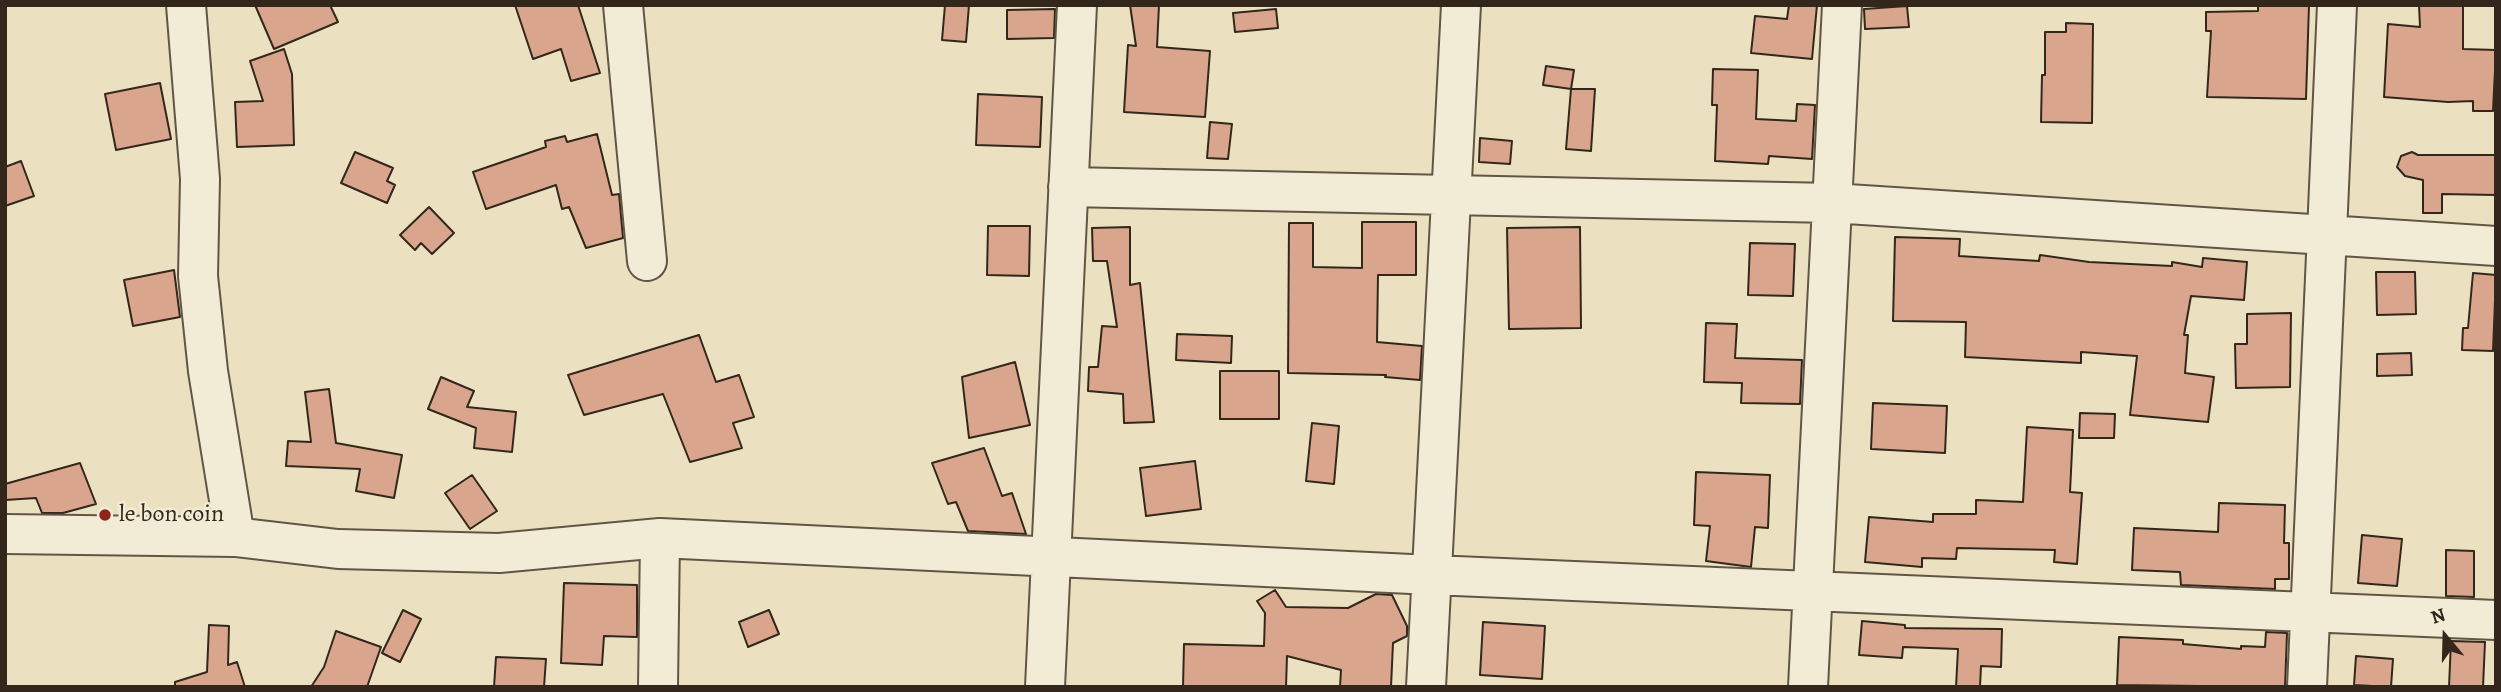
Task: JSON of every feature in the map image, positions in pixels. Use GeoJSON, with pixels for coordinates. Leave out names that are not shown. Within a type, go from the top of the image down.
{"type":"FeatureCollection","features":[{"type":"Feature","properties":{"kind":"street"},"geometry":{"type":"LineString","coordinates":[[186,5],[200,179],[198,276],[208,371],[235,537]]}},
{"type":"Feature","properties":{"kind":"street"},"geometry":{"type":"LineString","coordinates":[[623,5],[647,261]]}},
{"type":"Feature","properties":{"kind":"street"},"geometry":{"type":"LineString","coordinates":[[1045,687],[1077,5]]}},
{"type":"Feature","properties":{"kind":"street"},"geometry":{"type":"LineString","coordinates":[[1426,687],[1461,5]]}},
{"type":"Feature","properties":{"kind":"street"},"geometry":{"type":"LineString","coordinates":[[1808,687],[1842,5]]}},
{"type":"Feature","properties":{"kind":"street"},"geometry":{"type":"LineString","coordinates":[[2307,687],[2337,5]]}},
{"type":"Feature","properties":{"kind":"street"},"geometry":{"type":"LineString","coordinates":[[1069,187],[1832,203],[2496,246]]}},
{"type":"Feature","properties":{"kind":"street"},"geometry":{"type":"LineString","coordinates":[[5,534],[235,537],[338,549],[499,554],[660,538],[1432,575],[1813,589],[2496,620]]}},
{"type":"Feature","properties":{"kind":"street"},"geometry":{"type":"LineString","coordinates":[[658,687],[660,538]]}},
{"type":"Feature","properties":{"kind":"building"},"geometry":{"type":"Polygon","coordinates":[[[255,5],[330,5],[338,22],[274,49],[255,5]]]}},
{"type":"Feature","properties":{"kind":"building"},"geometry":{"type":"Polygon","coordinates":[[[515,5],[578,5],[600,73],[571,81],[561,49],[533,59],[515,5]]]}},
{"type":"Feature","properties":{"kind":"building"},"geometry":{"type":"Polygon","coordinates":[[[945,5],[969,5],[966,42],[942,40],[945,5]]]}},
{"type":"Feature","properties":{"kind":"building"},"geometry":{"type":"Polygon","coordinates":[[[1130,5],[1159,5],[1157,47],[1210,51],[1205,117],[1124,112],[1128,45],[1136,46],[1130,5]]]}},
{"type":"Feature","properties":{"kind":"building"},"geometry":{"type":"Polygon","coordinates":[[[1789,5],[1817,5],[1812,59],[1751,53],[1755,16],[1787,19],[1789,5]]]}},
{"type":"Feature","properties":{"kind":"building"},"geometry":{"type":"Polygon","coordinates":[[[2258,5],[2309,5],[2306,99],[2207,97],[2211,31],[2206,31],[2206,12],[2258,11],[2258,5]]]}},
{"type":"Feature","properties":{"kind":"building"},"geometry":{"type":"Polygon","coordinates":[[[2419,5],[2463,5],[2463,49],[2496,50],[2493,111],[2473,111],[2473,101],[2448,102],[2384,97],[2388,24],[2420,27],[2419,5]]]}},
{"type":"Feature","properties":{"kind":"building"},"geometry":{"type":"Polygon","coordinates":[[[1907,6],[1909,27],[1865,29],[1864,9],[1907,6]]]}},
{"type":"Feature","properties":{"kind":"building"},"geometry":{"type":"Polygon","coordinates":[[[1055,9],[1054,38],[1007,39],[1007,10],[1055,9]]]}},
{"type":"Feature","properties":{"kind":"building"},"geometry":{"type":"Polygon","coordinates":[[[1276,9],[1278,28],[1235,32],[1233,13],[1276,9]]]}},
{"type":"Feature","properties":{"kind":"building"},"geometry":{"type":"Polygon","coordinates":[[[2066,23],[2093,24],[2092,123],[2041,122],[2045,32],[2066,32],[2066,23]]]}},
{"type":"Feature","properties":{"kind":"building"},"geometry":{"type":"Polygon","coordinates":[[[284,49],[292,74],[294,145],[237,147],[235,102],[263,101],[250,61],[284,49]]]}},
{"type":"Feature","properties":{"kind":"building"},"geometry":{"type":"Polygon","coordinates":[[[1546,66],[1574,70],[1571,89],[1543,85],[1546,66]]]}},
{"type":"Feature","properties":{"kind":"building"},"geometry":{"type":"Polygon","coordinates":[[[1713,69],[1758,70],[1756,119],[1796,121],[1797,104],[1815,105],[1812,159],[1769,156],[1768,164],[1715,161],[1717,105],[1712,105],[1713,69]]]}},
{"type":"Feature","properties":{"kind":"building"},"geometry":{"type":"Polygon","coordinates":[[[160,83],[171,139],[116,150],[105,94],[160,83]]]}},
{"type":"Feature","properties":{"kind":"building"},"geometry":{"type":"Polygon","coordinates":[[[1571,89],[1595,89],[1591,151],[1566,149],[1571,89]]]}},
{"type":"Feature","properties":{"kind":"building"},"geometry":{"type":"Polygon","coordinates":[[[978,94],[1042,97],[1040,147],[976,145],[978,94]]]}},
{"type":"Feature","properties":{"kind":"building"},"geometry":{"type":"Polygon","coordinates":[[[1210,122],[1232,124],[1228,159],[1207,158],[1210,122]]]}},
{"type":"Feature","properties":{"kind":"building"},"geometry":{"type":"Polygon","coordinates":[[[597,134],[612,195],[619,194],[623,238],[586,248],[569,207],[562,209],[556,185],[486,209],[473,172],[546,147],[545,141],[565,136],[567,142],[597,134]]]}},
{"type":"Feature","properties":{"kind":"building"},"geometry":{"type":"Polygon","coordinates":[[[1480,138],[1512,141],[1510,164],[1479,162],[1480,138]]]}},
{"type":"Feature","properties":{"kind":"building"},"geometry":{"type":"Polygon","coordinates":[[[355,152],[393,168],[387,181],[395,185],[387,203],[341,183],[355,152]]]}},
{"type":"Feature","properties":{"kind":"building"},"geometry":{"type":"Polygon","coordinates":[[[2412,152],[2418,155],[2496,155],[2496,195],[2442,194],[2442,213],[2423,213],[2423,180],[2405,176],[2397,167],[2401,156],[2412,152]]]}},
{"type":"Feature","properties":{"kind":"building"},"geometry":{"type":"Polygon","coordinates":[[[21,161],[34,196],[5,206],[5,167],[21,161]]]}},
{"type":"Feature","properties":{"kind":"building"},"geometry":{"type":"Polygon","coordinates":[[[429,207],[454,233],[432,254],[421,243],[415,250],[400,235],[429,207]]]}},
{"type":"Feature","properties":{"kind":"building"},"geometry":{"type":"Polygon","coordinates":[[[1362,222],[1416,222],[1416,275],[1378,275],[1377,342],[1422,346],[1420,380],[1385,377],[1386,375],[1288,373],[1289,223],[1313,223],[1313,267],[1362,268],[1362,222]]]}},
{"type":"Feature","properties":{"kind":"building"},"geometry":{"type":"Polygon","coordinates":[[[988,226],[1030,226],[1029,276],[987,275],[988,226]]]}},
{"type":"Feature","properties":{"kind":"building"},"geometry":{"type":"Polygon","coordinates":[[[1130,227],[1130,285],[1140,283],[1154,422],[1124,423],[1123,394],[1088,391],[1089,367],[1098,367],[1102,326],[1117,327],[1107,261],[1093,261],[1092,228],[1130,227]]]}},
{"type":"Feature","properties":{"kind":"building"},"geometry":{"type":"Polygon","coordinates":[[[1580,227],[1581,328],[1509,329],[1507,228],[1580,227]]]}},
{"type":"Feature","properties":{"kind":"building"},"geometry":{"type":"Polygon","coordinates":[[[1895,237],[1960,239],[1959,256],[2039,261],[2040,255],[2089,262],[2172,266],[2172,262],[2202,267],[2203,258],[2247,262],[2244,300],[2191,296],[2184,335],[2188,335],[2185,373],[2214,377],[2208,422],[2130,415],[2137,356],[2081,352],[2081,363],[1965,357],[1966,322],[1893,321],[1895,237]]]}},
{"type":"Feature","properties":{"kind":"building"},"geometry":{"type":"Polygon","coordinates":[[[1750,243],[1795,244],[1793,296],[1748,295],[1750,243]]]}},
{"type":"Feature","properties":{"kind":"building"},"geometry":{"type":"Polygon","coordinates":[[[174,270],[180,317],[133,326],[124,280],[174,270]]]}},
{"type":"Feature","properties":{"kind":"building"},"geometry":{"type":"Polygon","coordinates":[[[2376,272],[2415,272],[2416,314],[2377,315],[2376,272]]]}},
{"type":"Feature","properties":{"kind":"building"},"geometry":{"type":"Polygon","coordinates":[[[2473,273],[2496,275],[2493,351],[2462,350],[2463,328],[2468,328],[2473,273]]]}},
{"type":"Feature","properties":{"kind":"building"},"geometry":{"type":"Polygon","coordinates":[[[2291,313],[2290,387],[2236,388],[2235,344],[2247,344],[2247,314],[2291,313]]]}},
{"type":"Feature","properties":{"kind":"building"},"geometry":{"type":"Polygon","coordinates":[[[1706,323],[1737,324],[1735,358],[1802,360],[1800,404],[1741,403],[1742,383],[1704,382],[1706,323]]]}},
{"type":"Feature","properties":{"kind":"building"},"geometry":{"type":"Polygon","coordinates":[[[1177,334],[1232,336],[1231,363],[1176,360],[1177,334]]]}},
{"type":"Feature","properties":{"kind":"building"},"geometry":{"type":"Polygon","coordinates":[[[699,335],[716,382],[739,375],[754,417],[733,423],[742,448],[690,462],[663,394],[584,415],[568,375],[699,335]]]}},
{"type":"Feature","properties":{"kind":"building"},"geometry":{"type":"Polygon","coordinates":[[[2411,353],[2412,375],[2377,376],[2377,354],[2411,353]]]}},
{"type":"Feature","properties":{"kind":"building"},"geometry":{"type":"Polygon","coordinates":[[[1015,362],[1030,425],[969,438],[962,377],[1015,362]]]}},
{"type":"Feature","properties":{"kind":"building"},"geometry":{"type":"Polygon","coordinates":[[[1220,371],[1279,371],[1279,419],[1220,419],[1220,371]]]}},
{"type":"Feature","properties":{"kind":"building"},"geometry":{"type":"Polygon","coordinates":[[[441,377],[474,391],[467,407],[516,412],[512,452],[474,448],[476,428],[428,409],[441,377]]]}},
{"type":"Feature","properties":{"kind":"building"},"geometry":{"type":"Polygon","coordinates":[[[329,389],[336,443],[402,455],[394,498],[356,491],[360,469],[286,466],[288,441],[311,442],[305,392],[329,389]]]}},
{"type":"Feature","properties":{"kind":"building"},"geometry":{"type":"Polygon","coordinates":[[[1873,403],[1947,406],[1945,453],[1871,449],[1873,403]]]}},
{"type":"Feature","properties":{"kind":"building"},"geometry":{"type":"Polygon","coordinates":[[[2080,413],[2115,414],[2114,438],[2079,438],[2080,413]]]}},
{"type":"Feature","properties":{"kind":"building"},"geometry":{"type":"Polygon","coordinates":[[[1312,423],[1339,426],[1334,484],[1306,481],[1312,423]]]}},
{"type":"Feature","properties":{"kind":"building"},"geometry":{"type":"Polygon","coordinates":[[[2027,427],[2073,430],[2070,492],[2082,493],[2077,564],[2054,562],[2055,550],[1957,548],[1956,559],[1922,558],[1922,567],[1865,562],[1869,517],[1933,522],[1933,514],[1976,514],[1976,500],[2023,502],[2027,427]]]}},
{"type":"Feature","properties":{"kind":"building"},"geometry":{"type":"Polygon","coordinates":[[[984,448],[1002,496],[1012,493],[1026,534],[968,531],[956,502],[948,504],[932,463],[984,448]]]}},
{"type":"Feature","properties":{"kind":"building"},"geometry":{"type":"Polygon","coordinates":[[[1195,461],[1201,509],[1146,516],[1140,468],[1195,461]]]}},
{"type":"Feature","properties":{"kind":"building"},"geometry":{"type":"Polygon","coordinates":[[[80,463],[96,504],[63,513],[42,513],[36,498],[5,500],[5,484],[80,463]]]}},
{"type":"Feature","properties":{"kind":"building"},"geometry":{"type":"Polygon","coordinates":[[[1696,472],[1770,475],[1768,528],[1755,527],[1751,567],[1706,561],[1710,526],[1694,525],[1696,472]]]}},
{"type":"Feature","properties":{"kind":"building"},"geometry":{"type":"Polygon","coordinates":[[[472,475],[497,511],[470,529],[445,493],[472,475]]]}},
{"type":"Feature","properties":{"kind":"building"},"geometry":{"type":"Polygon","coordinates":[[[2219,503],[2285,505],[2284,543],[2289,543],[2289,579],[2275,579],[2275,589],[2181,585],[2180,572],[2132,570],[2134,528],[2218,532],[2219,503]]]}},
{"type":"Feature","properties":{"kind":"building"},"geometry":{"type":"Polygon","coordinates":[[[2362,535],[2402,539],[2397,586],[2358,583],[2362,535]]]}},
{"type":"Feature","properties":{"kind":"building"},"geometry":{"type":"Polygon","coordinates":[[[2446,550],[2474,551],[2474,597],[2446,596],[2446,550]]]}},
{"type":"Feature","properties":{"kind":"building"},"geometry":{"type":"Polygon","coordinates":[[[564,583],[637,585],[637,637],[604,636],[602,665],[561,663],[564,583]]]}},
{"type":"Feature","properties":{"kind":"building"},"geometry":{"type":"Polygon","coordinates":[[[1275,590],[1286,607],[1348,608],[1376,594],[1392,595],[1407,626],[1407,636],[1393,643],[1391,687],[1340,687],[1341,670],[1287,656],[1286,687],[1183,687],[1184,644],[1264,646],[1265,613],[1257,601],[1275,590]]]}},
{"type":"Feature","properties":{"kind":"building"},"geometry":{"type":"Polygon","coordinates":[[[403,610],[421,619],[400,662],[382,653],[403,610]]]}},
{"type":"Feature","properties":{"kind":"building"},"geometry":{"type":"Polygon","coordinates":[[[769,610],[779,634],[748,647],[739,622],[769,610]]]}},
{"type":"Feature","properties":{"kind":"building"},"geometry":{"type":"Polygon","coordinates":[[[1862,621],[1905,625],[1905,628],[2002,629],[2001,667],[1981,666],[1980,687],[1956,687],[1958,649],[1903,647],[1902,658],[1859,655],[1862,621]]]}},
{"type":"Feature","properties":{"kind":"building"},"geometry":{"type":"Polygon","coordinates":[[[1483,622],[1545,626],[1542,679],[1480,675],[1483,622]]]}},
{"type":"Feature","properties":{"kind":"building"},"geometry":{"type":"Polygon","coordinates":[[[209,625],[229,626],[228,665],[237,662],[245,687],[175,687],[175,682],[207,672],[209,625]]]}},
{"type":"Feature","properties":{"kind":"building"},"geometry":{"type":"Polygon","coordinates":[[[336,631],[381,647],[367,687],[311,687],[324,667],[336,631]]]}},
{"type":"Feature","properties":{"kind":"building"},"geometry":{"type":"Polygon","coordinates":[[[2266,632],[2287,633],[2285,687],[2117,685],[2119,637],[2183,640],[2183,644],[2241,649],[2241,646],[2265,647],[2266,632]]]}},
{"type":"Feature","properties":{"kind":"building"},"geometry":{"type":"Polygon","coordinates":[[[2451,641],[2485,642],[2483,687],[2449,687],[2451,641]]]}},
{"type":"Feature","properties":{"kind":"building"},"geometry":{"type":"Polygon","coordinates":[[[2356,656],[2393,659],[2391,687],[2354,685],[2356,656]]]}},
{"type":"Feature","properties":{"kind":"building"},"geometry":{"type":"Polygon","coordinates":[[[496,657],[546,659],[544,687],[494,687],[496,657]]]}},
{"type":"Feature","properties":{"kind":"place","name":"le bon coin"},"geometry":{"type":"Point","coordinates":[105,515]}}]}
